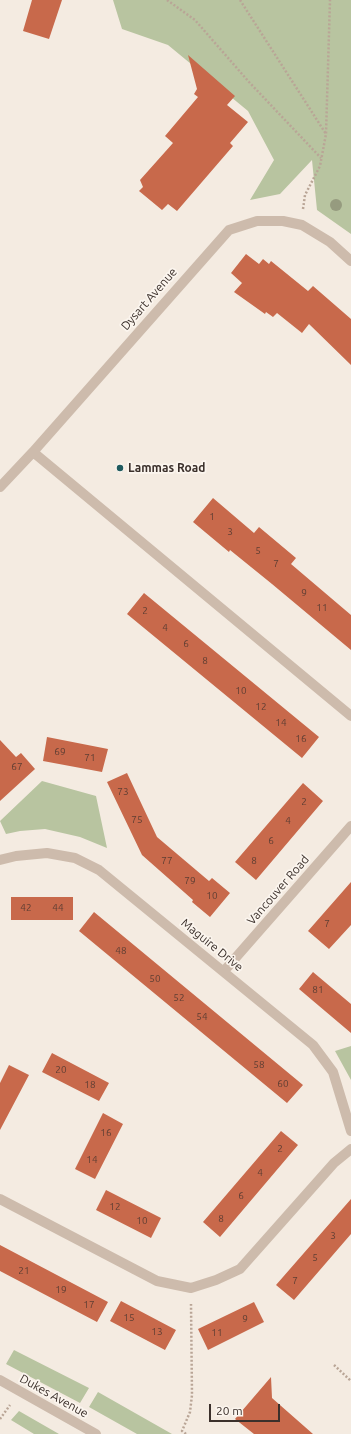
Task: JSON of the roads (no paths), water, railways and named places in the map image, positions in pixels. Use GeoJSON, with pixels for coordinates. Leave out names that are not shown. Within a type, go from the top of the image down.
{"type":"FeatureCollection","features":[{"type":"Feature","properties":{"kind":"street","name":"Dysart Avenue"},"geometry":{"type":"LineString","coordinates":[[0,487],[33,452],[229,230],[257,221],[283,221],[302,225],[330,242],[351,260]]}},
{"type":"Feature","properties":{"kind":"street"},"geometry":{"type":"LineString","coordinates":[[33,452],[351,716]]}},
{"type":"Feature","properties":{"kind":"street","name":"Vancouver Road"},"geometry":{"type":"LineString","coordinates":[[224,971],[351,826]]}},
{"type":"Feature","properties":{"kind":"street","name":"Maguire Drive"},"geometry":{"type":"LineString","coordinates":[[0,860],[16,856],[46,853],[75,858],[99,870],[313,1044],[333,1072],[351,1131]]}},
{"type":"Feature","properties":{"kind":"street"},"geometry":{"type":"LineString","coordinates":[[0,1198],[157,1281],[191,1288],[216,1280],[240,1269],[334,1163],[351,1148]]}},
{"type":"Feature","properties":{"kind":"street","name":"Dukes Avenue"},"geometry":{"type":"LineString","coordinates":[[0,1380],[96,1434]]}},
{"type":"Feature","properties":{"kind":"place","name":"Lammas Road"},"geometry":{"type":"Point","coordinates":[120,468]}}]}
